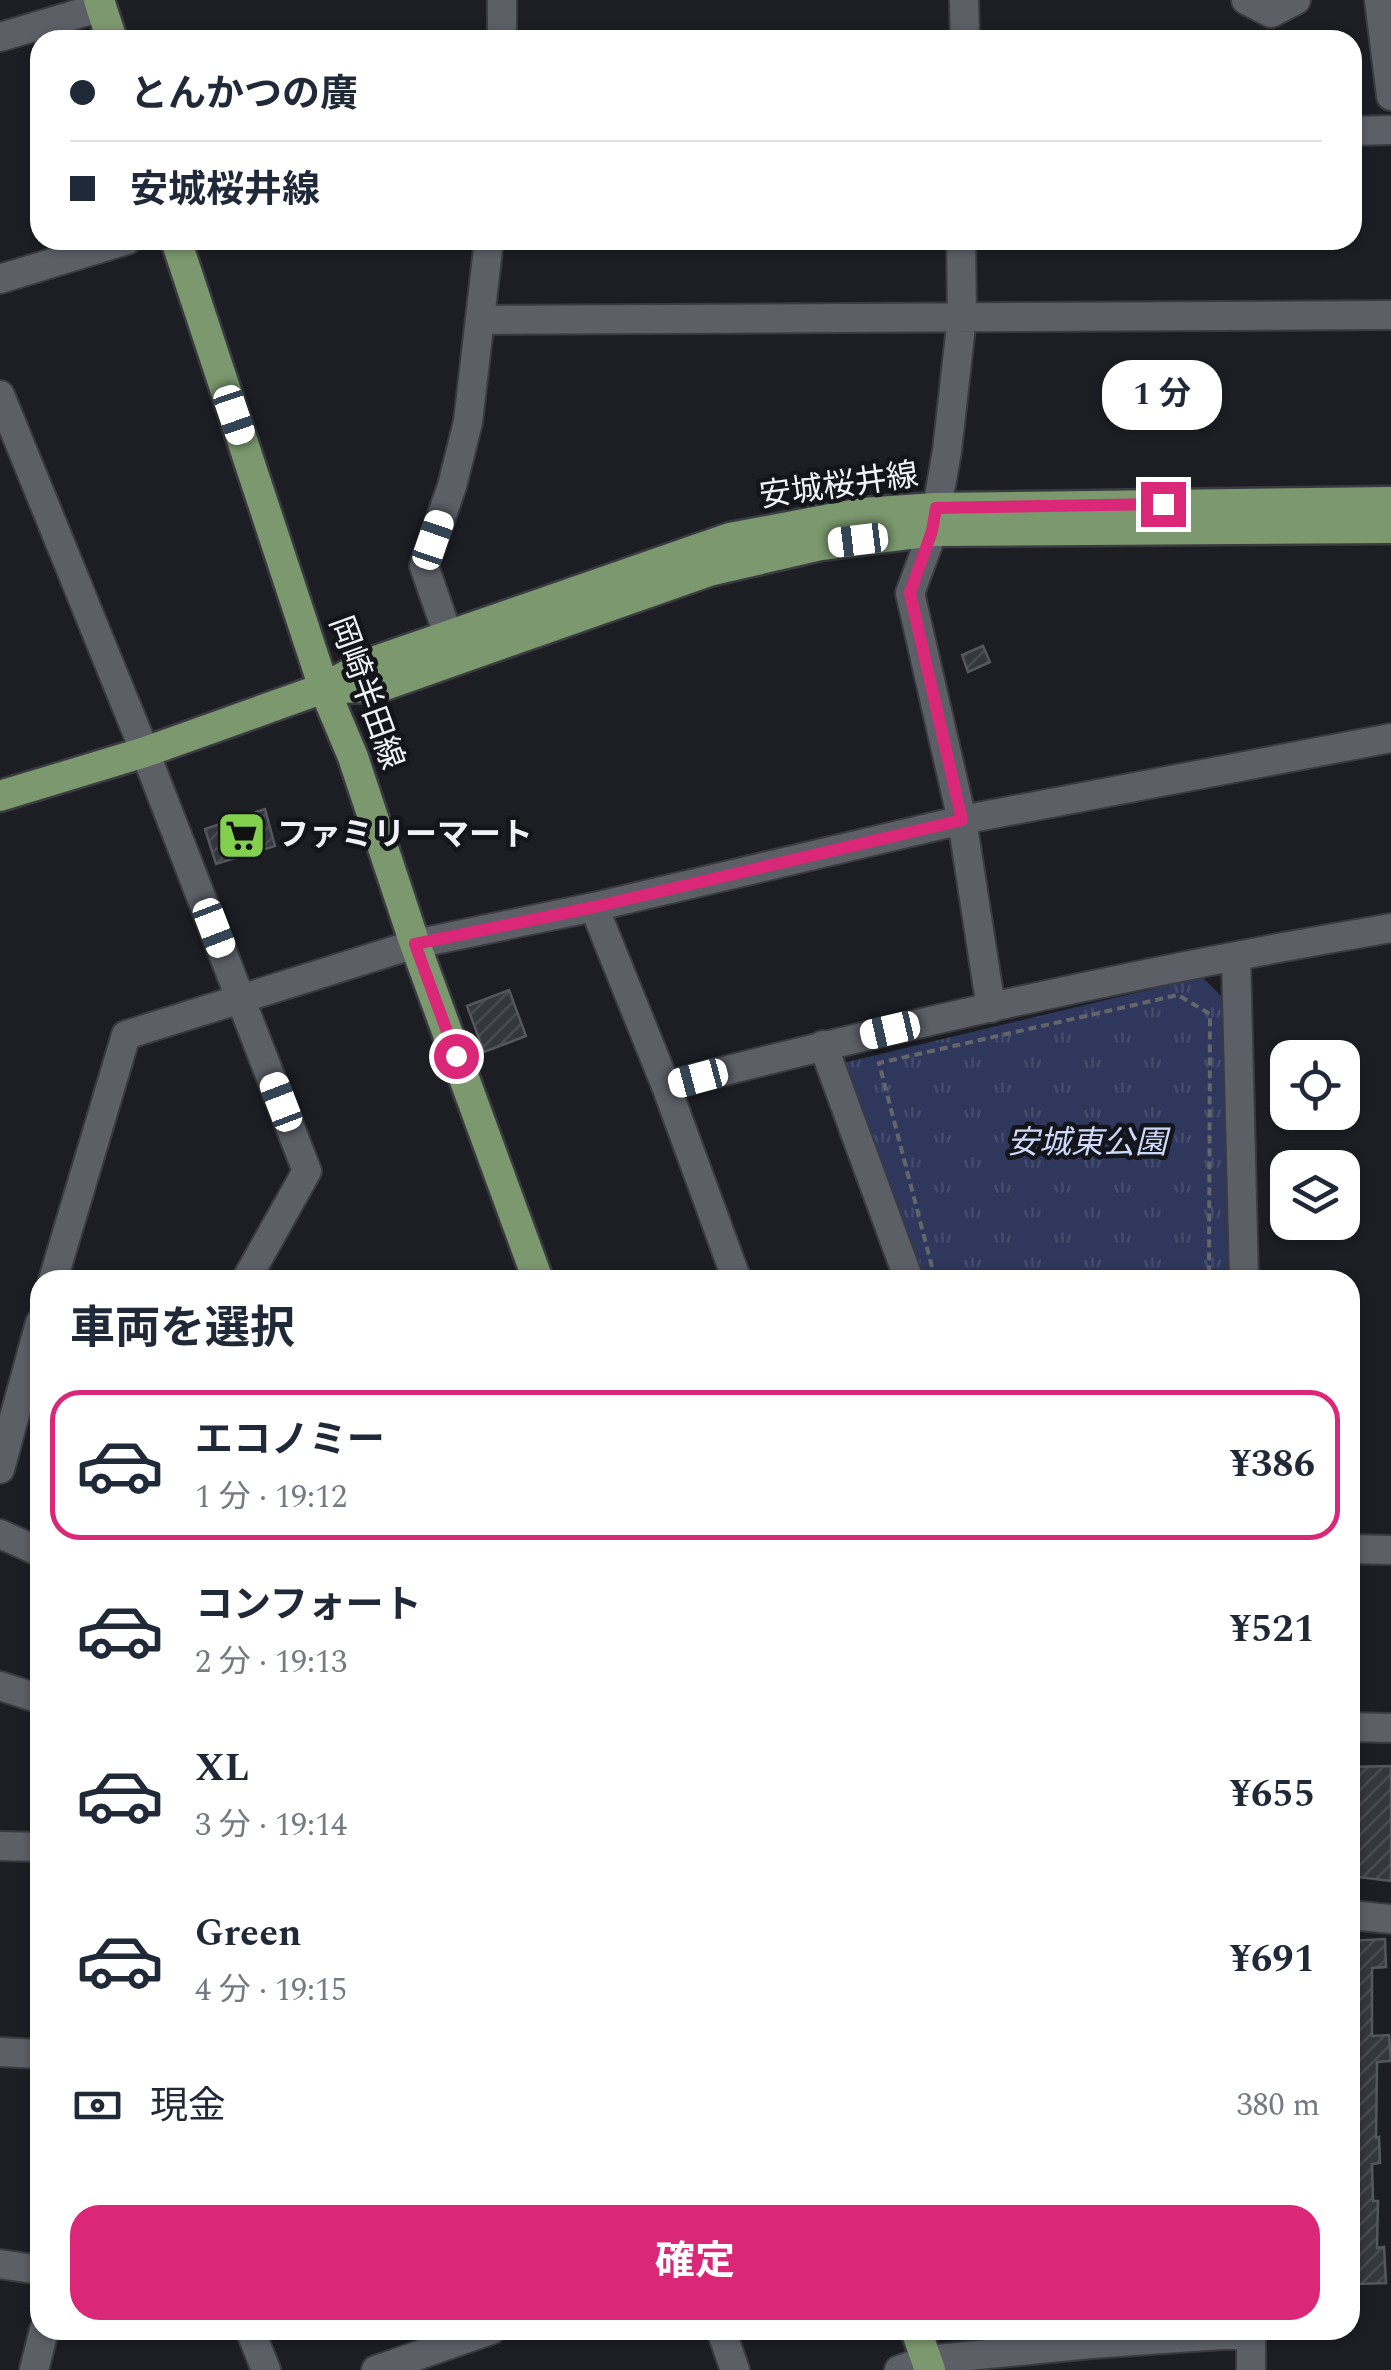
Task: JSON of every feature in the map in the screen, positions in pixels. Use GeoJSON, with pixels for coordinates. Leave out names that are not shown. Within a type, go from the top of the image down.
{"type":"FeatureCollection","features":[{"type":"Feature","properties":{"kind":"main road"},"geometry":{"type":"LineString","coordinates":[[100,4],[109,30]]}},
{"type":"Feature","properties":{"kind":"main road","name":"岡崎半田線"},"geometry":{"type":"LineString","coordinates":[[179,250],[324,688],[354,757],[415,944],[534,1270]]}},
{"type":"Feature","properties":{"kind":"main road","name":"安城桜井線"},"geometry":{"type":"LineString","coordinates":[[0,796],[145,752],[324,688],[379,687],[452,648],[709,571],[934,520],[1391,502]]}},
{"type":"Feature","properties":{"kind":"main road","name":"安城桜井線"},"geometry":{"type":"LineString","coordinates":[[934,520],[1391,528]]}},
{"type":"Feature","properties":{"kind":"main road"},"geometry":{"type":"LineString","coordinates":[[917,2340],[919,2367]]}},
{"type":"Feature","properties":{"kind":"street"},"geometry":{"type":"LineString","coordinates":[[502,0],[502,30]]}},
{"type":"Feature","properties":{"kind":"street"},"geometry":{"type":"LineString","coordinates":[[964,0],[965,30]]}},
{"type":"Feature","properties":{"kind":"street"},"geometry":{"type":"LineString","coordinates":[[1246,0],[1271,13],[1296,0]]}},
{"type":"Feature","properties":{"kind":"street"},"geometry":{"type":"LineString","coordinates":[[1379,0],[1391,96]]}},
{"type":"Feature","properties":{"kind":"street"},"geometry":{"type":"LineString","coordinates":[[0,37],[100,4]]}},
{"type":"Feature","properties":{"kind":"street"},"geometry":{"type":"LineString","coordinates":[[1362,130],[1391,130]]}},
{"type":"Feature","properties":{"kind":"street"},"geometry":{"type":"LineString","coordinates":[[0,279],[94,250]]}},
{"type":"Feature","properties":{"kind":"street"},"geometry":{"type":"LineString","coordinates":[[452,648],[424,566],[452,486],[468,422],[488,250]]}},
{"type":"Feature","properties":{"kind":"street"},"geometry":{"type":"LineString","coordinates":[[961,250],[962,317],[947,451],[934,520],[910,593],[962,820],[992,1008]]}},
{"type":"Feature","properties":{"kind":"street"},"geometry":{"type":"LineString","coordinates":[[480,320],[1391,315]]}},
{"type":"Feature","properties":{"kind":"street"},"geometry":{"type":"LineString","coordinates":[[0,394],[145,752],[307,1171],[252,1270]]}},
{"type":"Feature","properties":{"kind":"street"},"geometry":{"type":"LineString","coordinates":[[56,1270],[126,1035],[415,944],[594,907],[962,820],[1391,738]]}},
{"type":"Feature","properties":{"kind":"street"},"geometry":{"type":"LineString","coordinates":[[594,907],[666,1086],[733,1270]]}},
{"type":"Feature","properties":{"kind":"street"},"geometry":{"type":"LineString","coordinates":[[666,1086],[823,1045],[992,1008],[1391,928]]}},
{"type":"Feature","properties":{"kind":"street"},"geometry":{"type":"LineString","coordinates":[[1236,958],[1244,1270]]}},
{"type":"Feature","properties":{"kind":"street"},"geometry":{"type":"LineString","coordinates":[[823,1045],[904,1270]]}},
{"type":"Feature","properties":{"kind":"street"},"geometry":{"type":"LineString","coordinates":[[0,1469],[30,1357]]}},
{"type":"Feature","properties":{"kind":"street"},"geometry":{"type":"LineString","coordinates":[[0,1534],[30,1548]]}},
{"type":"Feature","properties":{"kind":"street"},"geometry":{"type":"LineString","coordinates":[[1360,1549],[1391,1550]]}},
{"type":"Feature","properties":{"kind":"street"},"geometry":{"type":"LineString","coordinates":[[0,1686],[30,1696]]}},
{"type":"Feature","properties":{"kind":"street"},"geometry":{"type":"LineString","coordinates":[[1360,1727],[1391,1728]]}},
{"type":"Feature","properties":{"kind":"street"},"geometry":{"type":"LineString","coordinates":[[0,1846],[30,1847]]}},
{"type":"Feature","properties":{"kind":"street"},"geometry":{"type":"LineString","coordinates":[[1360,1916],[1391,1918]]}},
{"type":"Feature","properties":{"kind":"street"},"geometry":{"type":"LineString","coordinates":[[0,2052],[30,2054]]}},
{"type":"Feature","properties":{"kind":"street"},"geometry":{"type":"LineString","coordinates":[[0,2264],[30,2268]]}},
{"type":"Feature","properties":{"kind":"street"},"geometry":{"type":"LineString","coordinates":[[34,2370],[42,2340]]}},
{"type":"Feature","properties":{"kind":"street"},"geometry":{"type":"LineString","coordinates":[[254,2340],[266,2370]]}},
{"type":"Feature","properties":{"kind":"street"},"geometry":{"type":"LineString","coordinates":[[376,2370],[462,2340]]}},
{"type":"Feature","properties":{"kind":"street"},"geometry":{"type":"LineString","coordinates":[[725,2340],[736,2370]]}},
{"type":"Feature","properties":{"kind":"street"},"geometry":{"type":"LineString","coordinates":[[919,2367],[1072,2340]]}},
{"type":"Feature","properties":{"kind":"street"},"geometry":{"type":"LineString","coordinates":[[1250,2370],[1251,2340]]}},
{"type":"Feature","properties":{"kind":"path"},"geometry":{"type":"LineString","coordinates":[[933,1270],[879,1063],[1178,995],[1210,1014],[1209,1270]]}},
{"type":"Feature","properties":{"kind":"green space","name":"安城東公園"},"geometry":{"type":"Polygon","coordinates":[[[1202,977],[1228,1003],[1229,1270],[915,1270],[843,1063],[1202,977]]]}},
{"type":"Feature","properties":{"kind":"building"},"geometry":{"type":"Polygon","coordinates":[[[983,646],[990,662],[968,672],[962,655],[983,646]]]}},
{"type":"Feature","properties":{"kind":"building"},"geometry":{"type":"Polygon","coordinates":[[[265,809],[275,846],[216,864],[205,829],[265,809]]]}},
{"type":"Feature","properties":{"kind":"building"},"geometry":{"type":"Polygon","coordinates":[[[509,990],[526,1036],[484,1052],[467,1006],[509,990]]]}},
{"type":"Feature","properties":{"kind":"building"},"geometry":{"type":"Polygon","coordinates":[[[1391,1766],[1391,1881],[1360,1877],[1360,1767],[1391,1766]]]}},
{"type":"Feature","properties":{"kind":"building"},"geometry":{"type":"Polygon","coordinates":[[[1385,1939],[1386,1967],[1372,1968],[1372,2036],[1389,2035],[1391,2061],[1377,2062],[1376,2138],[1379,2137],[1380,2163],[1372,2164],[1373,2201],[1378,2201],[1377,2248],[1384,2247],[1386,2283],[1360,2284],[1360,1940],[1385,1939]]]}},
{"type":"Feature","properties":{"kind":"place","name":"ファミリーマート"},"geometry":{"type":"Point","coordinates":[242,835]}},
{"type":"Feature","properties":{"kind":"route"},"geometry":{"type":"LineString","coordinates":[[456,1056],[415,944],[594,907],[962,820],[910,593],[936,508],[1163,504]]}}]}
